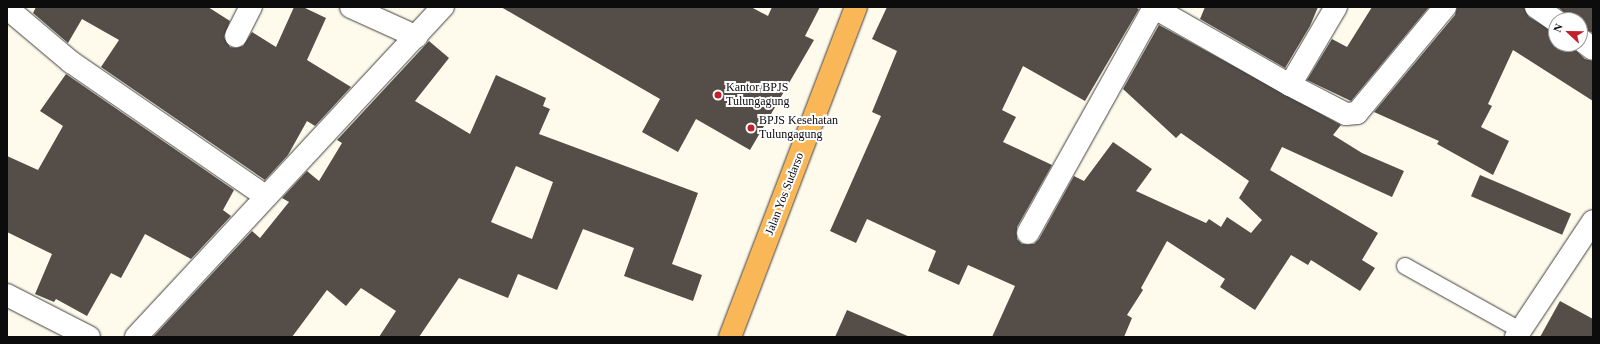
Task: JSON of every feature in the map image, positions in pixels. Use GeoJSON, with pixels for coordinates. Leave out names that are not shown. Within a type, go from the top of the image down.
{"type":"FeatureCollection","features":[{"type":"Feature","properties":{"kind":"highway","name":"Jalan Yos Sudarso"},"geometry":{"type":"LineString","coordinates":[[730,337],[856,7]]}},
{"type":"Feature","properties":{"kind":"street"},"geometry":{"type":"LineString","coordinates":[[236,36],[251,7]]}},
{"type":"Feature","properties":{"kind":"street"},"geometry":{"type":"LineString","coordinates":[[352,7],[417,37]]}},
{"type":"Feature","properties":{"kind":"street"},"geometry":{"type":"LineString","coordinates":[[136,337],[265,196],[417,37],[443,7]]}},
{"type":"Feature","properties":{"kind":"street"},"geometry":{"type":"LineString","coordinates":[[1028,233],[1154,7],[1290,85],[1346,114],[1357,113],[1445,7]]}},
{"type":"Feature","properties":{"kind":"street"},"geometry":{"type":"LineString","coordinates":[[1290,85],[1336,7]]}},
{"type":"Feature","properties":{"kind":"street"},"geometry":{"type":"LineString","coordinates":[[1536,7],[1548,15]]}},
{"type":"Feature","properties":{"kind":"street"},"geometry":{"type":"LineString","coordinates":[[7,8],[71,62],[265,196]]}},
{"type":"Feature","properties":{"kind":"street"},"geometry":{"type":"LineString","coordinates":[[1518,334],[1591,229]]}},
{"type":"Feature","properties":{"kind":"street"},"geometry":{"type":"LineString","coordinates":[[7,294],[89,337]]}},
{"type":"Feature","properties":{"kind":"lane"},"geometry":{"type":"LineString","coordinates":[[1405,266],[1518,334]]}},
{"type":"Feature","properties":{"kind":"building"},"geometry":{"type":"Polygon","coordinates":[[[36,7],[208,7],[230,21],[224,37],[230,47],[236,48],[243,46],[252,32],[276,47],[294,7],[303,7],[326,18],[307,60],[351,87],[315,126],[307,121],[288,155],[265,180],[101,67],[119,40],[82,19],[68,43],[33,13],[36,7]]]}},
{"type":"Feature","properties":{"kind":"building","name":"Kantor BPJS Tulungagung"},"geometry":{"type":"Polygon","coordinates":[[[501,7],[751,7],[768,16],[772,7],[820,7],[805,36],[814,40],[750,150],[696,119],[678,152],[642,132],[660,99],[501,7]]]}},
{"type":"Feature","properties":{"kind":"building"},"geometry":{"type":"Polygon","coordinates":[[[887,7],[1135,7],[1139,9],[1085,101],[1023,66],[1002,110],[1016,117],[1003,142],[1052,165],[1017,227],[1017,239],[1022,244],[1034,244],[1039,239],[1074,176],[1084,181],[1113,142],[1152,169],[1136,191],[1206,223],[1209,219],[1221,227],[1227,217],[1251,233],[1262,220],[1239,198],[1249,181],[1181,133],[1176,138],[1123,89],[1159,25],[1341,125],[1333,135],[1362,153],[1404,171],[1392,197],[1282,147],[1270,170],[1378,233],[1362,260],[1375,268],[1360,291],[1311,260],[1308,265],[1291,255],[1255,310],[1220,287],[1225,279],[1167,241],[1141,288],[1143,290],[1127,315],[1132,318],[1124,337],[992,337],[1015,286],[968,265],[959,285],[928,271],[936,251],[867,219],[856,243],[830,231],[881,116],[872,112],[897,51],[872,39],[887,7]]]}},
{"type":"Feature","properties":{"kind":"building"},"geometry":{"type":"Polygon","coordinates":[[[1205,7],[1318,7],[1310,26],[1285,68],[1200,19],[1205,7]]]}},
{"type":"Feature","properties":{"kind":"building"},"geometry":{"type":"Polygon","coordinates":[[[1372,7],[1429,7],[1351,101],[1307,80],[1332,39],[1347,47],[1372,7]]]}},
{"type":"Feature","properties":{"kind":"building"},"geometry":{"type":"Polygon","coordinates":[[[1457,7],[1524,7],[1529,17],[1548,28],[1548,52],[1578,52],[1585,59],[1593,61],[1593,101],[1513,50],[1488,104],[1492,106],[1481,127],[1509,141],[1493,175],[1437,144],[1439,141],[1374,112],[1455,15],[1457,7]]]}},
{"type":"Feature","properties":{"kind":"building"},"geometry":{"type":"Polygon","coordinates":[[[1558,7],[1593,7],[1593,33],[1588,31],[1588,12],[1564,12],[1558,7]]]}},
{"type":"Feature","properties":{"kind":"building"},"geometry":{"type":"Polygon","coordinates":[[[429,41],[449,58],[415,101],[470,134],[496,75],[546,98],[543,106],[550,109],[539,134],[698,193],[672,264],[702,275],[693,301],[624,276],[634,248],[583,229],[557,290],[518,274],[508,298],[459,278],[419,337],[379,337],[396,311],[361,288],[346,306],[327,290],[292,337],[153,337],[252,231],[260,238],[289,202],[282,198],[307,171],[319,181],[342,143],[337,140],[429,41]],[[516,166],[491,222],[532,239],[553,182],[516,166]]]}},
{"type":"Feature","properties":{"kind":"building"},"geometry":{"type":"Polygon","coordinates":[[[66,74],[234,190],[223,210],[231,216],[191,259],[145,234],[121,278],[111,273],[87,316],[56,299],[54,302],[35,294],[52,254],[7,232],[7,156],[38,170],[63,126],[40,111],[66,74]]]}},
{"type":"Feature","properties":{"kind":"building"},"geometry":{"type":"Polygon","coordinates":[[[1480,175],[1571,214],[1562,235],[1471,196],[1480,175]]]}},
{"type":"Feature","properties":{"kind":"building"},"geometry":{"type":"Polygon","coordinates":[[[1560,301],[1593,319],[1593,337],[1540,337],[1560,301]]]}},
{"type":"Feature","properties":{"kind":"building"},"geometry":{"type":"Polygon","coordinates":[[[847,310],[910,337],[835,337],[847,310]]]}},
{"type":"Feature","properties":{"kind":"place","name":"Kantor BPJS Tulungagung"},"geometry":{"type":"Point","coordinates":[718,95]}},
{"type":"Feature","properties":{"kind":"place","name":"BPJS Kesehatan Tulungagung"},"geometry":{"type":"Point","coordinates":[751,128]}}]}
